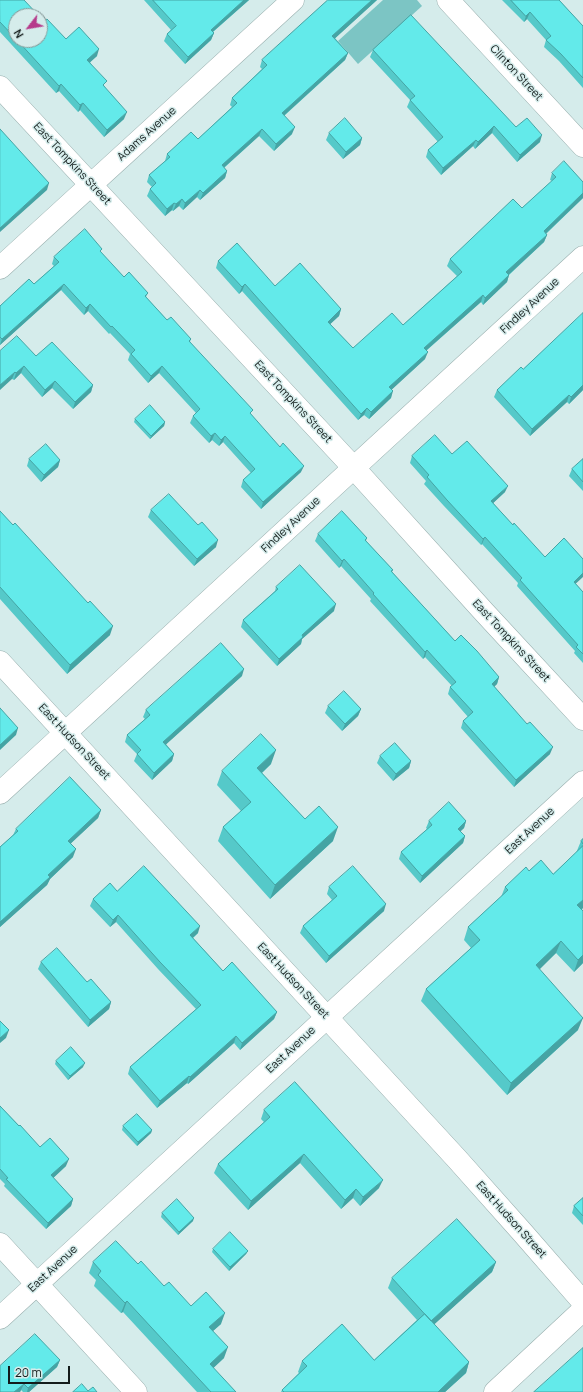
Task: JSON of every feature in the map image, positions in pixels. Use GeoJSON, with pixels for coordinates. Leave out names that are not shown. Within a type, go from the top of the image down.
{"type":"FeatureCollection","features":[{"type":"Feature","properties":{"kind":"street","name":"Adams Avenue"},"geometry":{"type":"LineString","coordinates":[[0,268],[293,0]]}},
{"type":"Feature","properties":{"kind":"street","name":"Clinton Street"},"geometry":{"type":"LineString","coordinates":[[448,0],[583,146]]}},
{"type":"Feature","properties":{"kind":"street","name":"East Tompkins Street"},"geometry":{"type":"LineString","coordinates":[[0,87],[353,467],[478,606],[583,719]]}},
{"type":"Feature","properties":{"kind":"street","name":"Findley Avenue"},"geometry":{"type":"LineString","coordinates":[[0,793],[583,257]]}},
{"type":"Feature","properties":{"kind":"street","name":"East Hudson Street"},"geometry":{"type":"LineString","coordinates":[[0,662],[522,1232],[583,1302]]}},
{"type":"Feature","properties":{"kind":"street","name":"East Avenue"},"geometry":{"type":"LineString","coordinates":[[0,1318],[583,782]]}},
{"type":"Feature","properties":{"kind":"street"},"geometry":{"type":"LineString","coordinates":[[0,1244],[136,1392]]}},
{"type":"Feature","properties":{"kind":"street"},"geometry":{"type":"LineString","coordinates":[[495,1392],[583,1310]]}},
{"type":"Feature","properties":{"kind":"shaded area"},"geometry":{"type":"Polygon","coordinates":[[[383,0],[417,0],[422,6],[358,64],[338,41],[383,0]]]}},
{"type":"Feature","properties":{"kind":"building"},"geometry":{"type":"Polygon","coordinates":[[[0,0],[24,0],[32,8],[8,8],[8,30],[0,22],[0,0]]]}},
{"type":"Feature","properties":{"kind":"building"},"geometry":{"type":"Polygon","coordinates":[[[153,0],[244,0],[211,30],[214,33],[188,57],[167,34],[176,26],[153,0]]]}},
{"type":"Feature","properties":{"kind":"building"},"geometry":{"type":"Polygon","coordinates":[[[328,0],[372,0],[332,36],[348,53],[282,113],[295,127],[276,144],[262,129],[222,165],[227,171],[203,193],[200,190],[185,203],[182,199],[167,209],[150,189],[156,183],[149,175],[170,157],[167,154],[191,132],[198,139],[237,103],[232,98],[267,65],[262,60],[328,0]]]}},
{"type":"Feature","properties":{"kind":"building"},"geometry":{"type":"Polygon","coordinates":[[[511,0],[559,0],[583,26],[583,78],[546,40],[551,36],[530,12],[526,16],[511,0]]]}},
{"type":"Feature","properties":{"kind":"building"},"geometry":{"type":"Polygon","coordinates":[[[411,15],[516,127],[527,118],[542,135],[520,155],[494,126],[478,142],[476,140],[443,168],[428,150],[443,137],[410,100],[415,96],[373,50],[411,15]]]}},
{"type":"Feature","properties":{"kind":"building"},"geometry":{"type":"Polygon","coordinates":[[[48,20],[66,39],[79,27],[99,49],[87,60],[107,81],[103,85],[127,112],[107,130],[83,103],[80,105],[61,84],[59,86],[24,48],[48,48],[48,20]]]}},
{"type":"Feature","properties":{"kind":"building"},"geometry":{"type":"Polygon","coordinates":[[[345,118],[362,138],[346,152],[329,133],[345,118]]]}},
{"type":"Feature","properties":{"kind":"building"},"geometry":{"type":"Polygon","coordinates":[[[0,129],[49,183],[0,228],[0,129]]]}},
{"type":"Feature","properties":{"kind":"building"},"geometry":{"type":"Polygon","coordinates":[[[564,161],[583,182],[583,193],[544,231],[547,235],[506,272],[509,275],[485,298],[483,295],[424,348],[428,352],[389,387],[393,391],[371,412],[367,408],[361,414],[245,284],[242,287],[218,261],[237,243],[275,286],[300,263],[341,309],[328,322],[353,348],[392,313],[403,325],[462,272],[450,259],[513,199],[522,208],[556,177],[552,173],[564,161]]]}},
{"type":"Feature","properties":{"kind":"building"},"geometry":{"type":"Polygon","coordinates":[[[85,229],[102,249],[100,251],[124,277],[129,272],[148,293],[145,296],[167,320],[171,317],[191,339],[189,341],[253,410],[250,413],[280,447],[283,443],[304,466],[263,502],[243,480],[255,469],[225,436],[221,440],[215,433],[211,436],[193,416],[200,409],[162,366],[151,376],[131,354],[135,350],[90,304],[86,308],[64,284],[2,339],[0,337],[0,306],[29,279],[34,284],[59,262],[54,257],[85,229]]]}},
{"type":"Feature","properties":{"kind":"building"},"geometry":{"type":"Polygon","coordinates":[[[583,313],[583,385],[571,397],[569,395],[532,429],[497,390],[521,367],[523,369],[583,313]]]}},
{"type":"Feature","properties":{"kind":"building"},"geometry":{"type":"Polygon","coordinates":[[[17,336],[36,356],[52,342],[93,385],[75,402],[55,381],[45,390],[24,366],[0,385],[0,351],[17,336]]]}},
{"type":"Feature","properties":{"kind":"building"},"geometry":{"type":"Polygon","coordinates":[[[150,405],[165,422],[151,436],[135,419],[150,405]]]}},
{"type":"Feature","properties":{"kind":"building"},"geometry":{"type":"Polygon","coordinates":[[[435,435],[452,454],[467,441],[508,486],[491,501],[513,525],[514,523],[545,557],[564,538],[583,559],[583,573],[574,582],[583,592],[583,654],[576,647],[578,645],[520,580],[522,578],[485,537],[483,539],[447,500],[427,477],[429,475],[412,456],[435,435]]]}},
{"type":"Feature","properties":{"kind":"building"},"geometry":{"type":"Polygon","coordinates":[[[46,444],[60,460],[44,475],[29,459],[46,444]]]}},
{"type":"Feature","properties":{"kind":"building"},"geometry":{"type":"Polygon","coordinates":[[[583,459],[583,482],[572,469],[583,459]]]}},
{"type":"Feature","properties":{"kind":"building"},"geometry":{"type":"Polygon","coordinates":[[[169,494],[198,525],[202,522],[218,540],[197,559],[151,510],[169,494]]]}},
{"type":"Feature","properties":{"kind":"building"},"geometry":{"type":"Polygon","coordinates":[[[0,511],[13,525],[15,523],[88,603],[90,601],[113,626],[70,665],[0,587],[0,511]]]}},
{"type":"Feature","properties":{"kind":"building"},"geometry":{"type":"Polygon","coordinates":[[[342,511],[367,538],[365,540],[393,570],[391,571],[455,641],[461,635],[477,651],[499,677],[492,684],[527,724],[530,722],[553,747],[516,780],[463,721],[473,712],[450,687],[456,682],[427,650],[425,652],[344,559],[342,561],[318,534],[342,511]]]}},
{"type":"Feature","properties":{"kind":"building"},"geometry":{"type":"Polygon","coordinates":[[[300,565],[336,604],[302,635],[303,637],[279,659],[243,620],[278,589],[276,587],[300,565]]]}},
{"type":"Feature","properties":{"kind":"building"},"geometry":{"type":"Polygon","coordinates":[[[221,643],[244,669],[163,742],[174,754],[154,773],[137,754],[141,750],[127,735],[150,715],[146,710],[221,643]]]}},
{"type":"Feature","properties":{"kind":"building"},"geometry":{"type":"Polygon","coordinates":[[[344,691],[361,709],[345,724],[328,706],[344,691]]]}},
{"type":"Feature","properties":{"kind":"building"},"geometry":{"type":"Polygon","coordinates":[[[0,708],[18,728],[0,745],[0,708]]]}},
{"type":"Feature","properties":{"kind":"building"},"geometry":{"type":"Polygon","coordinates":[[[261,734],[276,750],[257,768],[305,819],[319,806],[338,827],[275,885],[223,827],[251,802],[222,771],[261,734]]]}},
{"type":"Feature","properties":{"kind":"building"},"geometry":{"type":"Polygon","coordinates":[[[395,743],[411,761],[396,774],[380,756],[395,743]]]}},
{"type":"Feature","properties":{"kind":"building"},"geometry":{"type":"Polygon","coordinates":[[[70,777],[101,810],[68,841],[76,849],[48,875],[50,877],[0,922],[0,847],[18,831],[16,829],[70,777]]]}},
{"type":"Feature","properties":{"kind":"building"},"geometry":{"type":"Polygon","coordinates":[[[449,802],[466,821],[458,829],[465,836],[422,876],[401,852],[432,825],[429,821],[449,802]]]}},
{"type":"Feature","properties":{"kind":"building"},"geometry":{"type":"Polygon","coordinates":[[[583,846],[583,900],[577,905],[583,911],[583,955],[578,960],[561,941],[536,965],[583,1018],[511,1083],[426,989],[480,940],[468,927],[508,890],[505,887],[526,867],[529,871],[541,860],[553,874],[583,846]]]}},
{"type":"Feature","properties":{"kind":"building"},"geometry":{"type":"Polygon","coordinates":[[[144,866],[200,926],[190,935],[223,971],[232,962],[277,1012],[242,1043],[236,1036],[190,1077],[189,1076],[160,1101],[130,1067],[201,1005],[118,915],[113,920],[93,899],[110,883],[117,891],[144,866]]]}},
{"type":"Feature","properties":{"kind":"building"},"geometry":{"type":"Polygon","coordinates":[[[353,866],[386,904],[329,956],[303,926],[337,896],[329,887],[353,866]]]}},
{"type":"Feature","properties":{"kind":"building"},"geometry":{"type":"Polygon","coordinates":[[[57,948],[87,982],[91,979],[111,1002],[90,1020],[41,962],[57,948]]]}},
{"type":"Feature","properties":{"kind":"building"},"geometry":{"type":"Polygon","coordinates":[[[0,1021],[9,1030],[0,1038],[0,1021]]]}},
{"type":"Feature","properties":{"kind":"building"},"geometry":{"type":"Polygon","coordinates":[[[71,1047],[85,1063],[70,1076],[56,1061],[71,1047]]]}},
{"type":"Feature","properties":{"kind":"building"},"geometry":{"type":"Polygon","coordinates":[[[295,1082],[383,1180],[363,1197],[356,1189],[345,1200],[304,1154],[251,1201],[218,1164],[270,1117],[264,1110],[295,1082]]]}},
{"type":"Feature","properties":{"kind":"building"},"geometry":{"type":"Polygon","coordinates":[[[0,1106],[40,1147],[50,1138],[69,1159],[51,1175],[73,1199],[48,1223],[6,1179],[8,1178],[0,1169],[0,1106]]]}},
{"type":"Feature","properties":{"kind":"building"},"geometry":{"type":"Polygon","coordinates":[[[137,1114],[152,1130],[138,1142],[123,1126],[137,1114]]]}},
{"type":"Feature","properties":{"kind":"building"},"geometry":{"type":"Polygon","coordinates":[[[583,1198],[583,1216],[574,1206],[583,1198]]]}},
{"type":"Feature","properties":{"kind":"building"},"geometry":{"type":"Polygon","coordinates":[[[177,1199],[194,1218],[179,1232],[162,1213],[177,1199]]]}},
{"type":"Feature","properties":{"kind":"building"},"geometry":{"type":"Polygon","coordinates":[[[457,1219],[496,1262],[431,1321],[392,1278],[457,1219]]]}},
{"type":"Feature","properties":{"kind":"building"},"geometry":{"type":"Polygon","coordinates":[[[230,1232],[248,1251],[230,1267],[213,1249],[230,1232]]]}},
{"type":"Feature","properties":{"kind":"building"},"geometry":{"type":"Polygon","coordinates":[[[116,1241],[138,1264],[141,1261],[164,1286],[169,1282],[191,1306],[206,1292],[225,1313],[209,1327],[228,1347],[210,1364],[236,1392],[211,1392],[127,1301],[125,1303],[98,1275],[101,1271],[93,1262],[116,1241]]]}},
{"type":"Feature","properties":{"kind":"building"},"geometry":{"type":"Polygon","coordinates":[[[425,1314],[469,1362],[438,1392],[284,1392],[282,1390],[307,1366],[302,1361],[342,1324],[374,1360],[425,1314]]]}},
{"type":"Feature","properties":{"kind":"building"},"geometry":{"type":"Polygon","coordinates":[[[35,1334],[60,1360],[28,1388],[24,1384],[14,1392],[0,1392],[0,1366],[35,1334]]]}},
{"type":"Feature","properties":{"kind":"building"},"geometry":{"type":"Polygon","coordinates":[[[583,1348],[583,1392],[534,1392],[583,1348]]]}},
{"type":"Feature","properties":{"kind":"building"},"geometry":{"type":"Polygon","coordinates":[[[82,1384],[88,1391],[93,1387],[97,1392],[73,1392],[82,1384]]]}}]}
